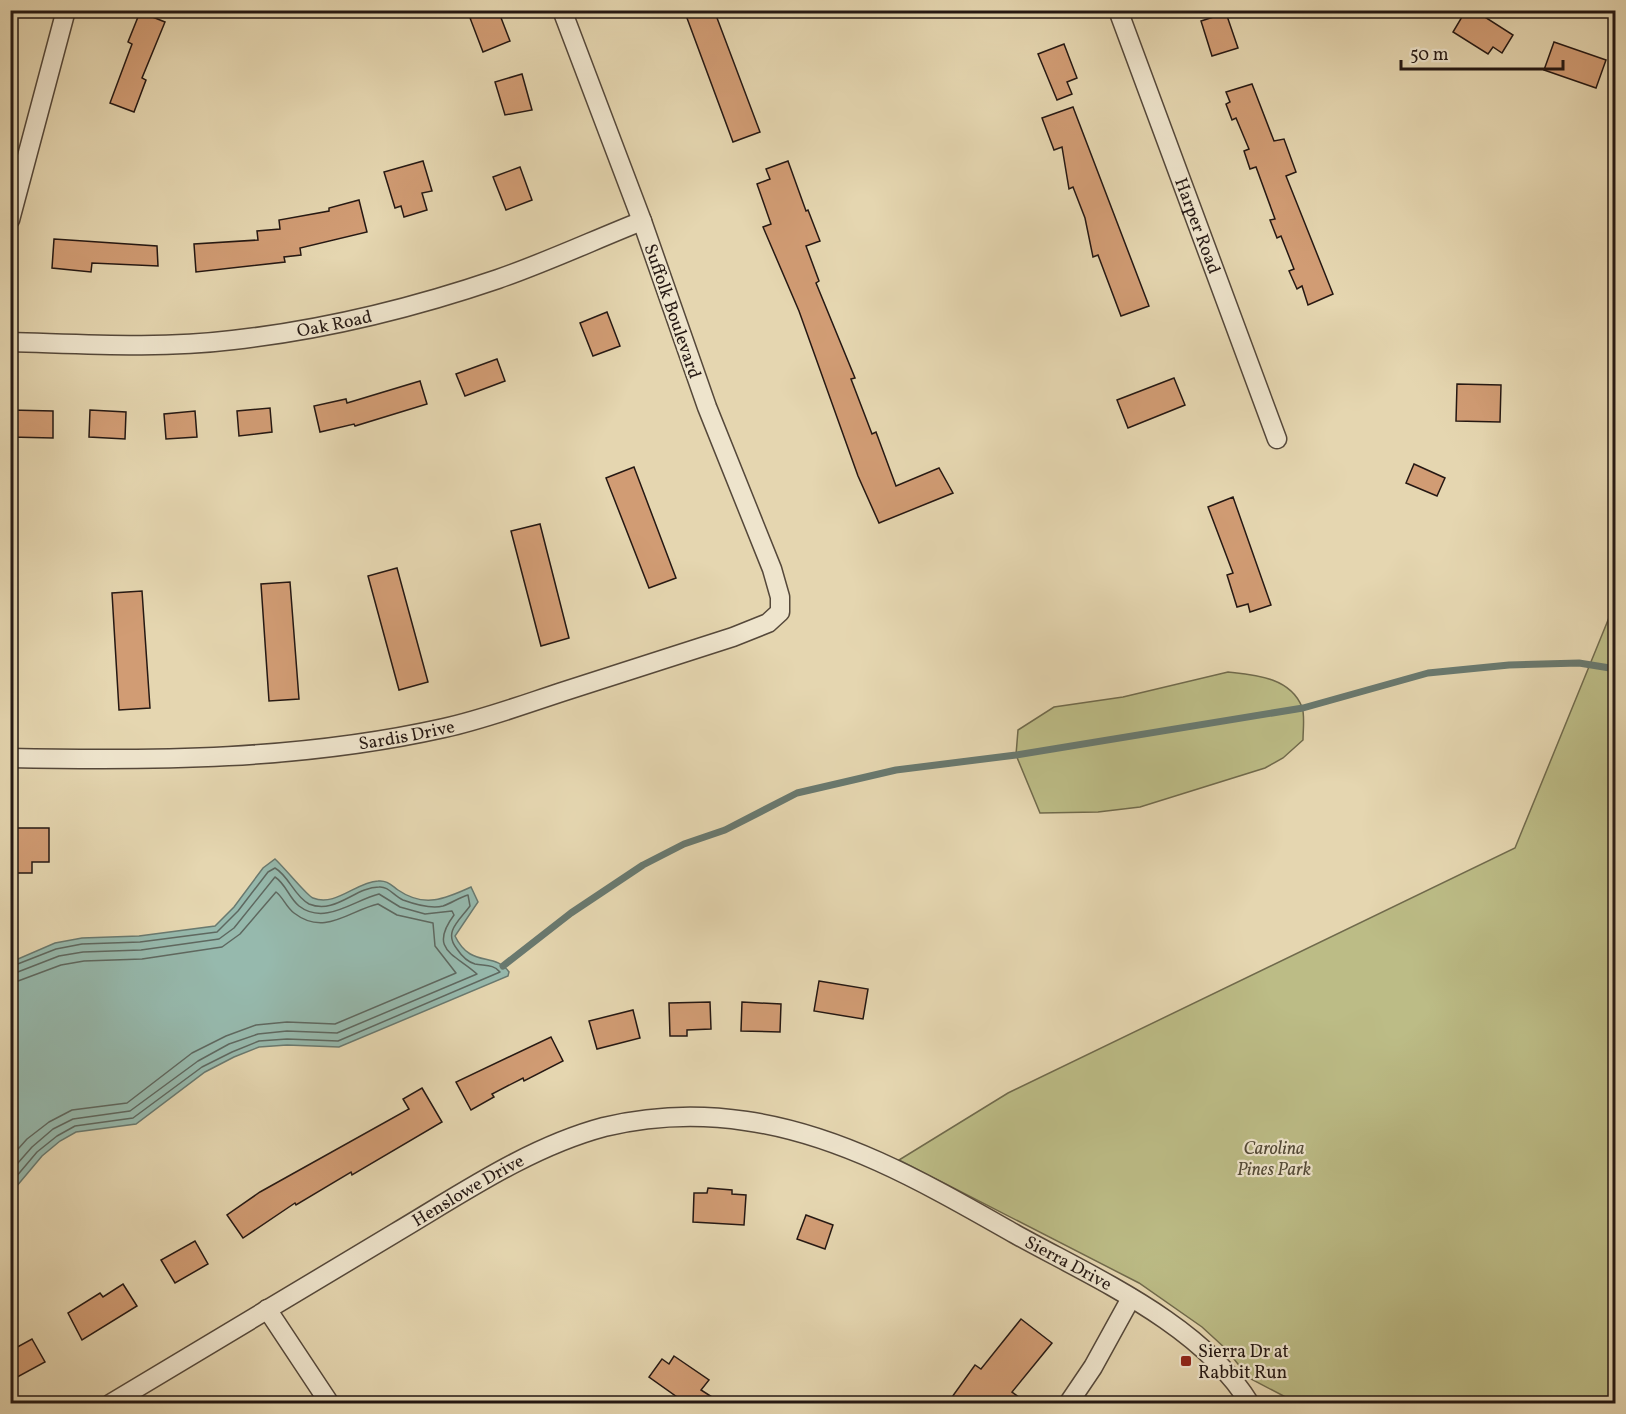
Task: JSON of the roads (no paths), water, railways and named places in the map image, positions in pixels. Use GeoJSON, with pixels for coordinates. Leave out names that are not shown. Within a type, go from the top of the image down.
{"type":"FeatureCollection","features":[{"type":"Feature","properties":{"kind":"street"},"geometry":{"type":"LineString","coordinates":[[10,220],[66,10]]}},
{"type":"Feature","properties":{"kind":"street","name":"Suffolk Boulevard"},"geometry":{"type":"LineString","coordinates":[[562,10],[642,221],[711,417],[772,569],[780,597],[780,612]]}},
{"type":"Feature","properties":{"kind":"street","name":"Harper Road"},"geometry":{"type":"LineString","coordinates":[[1118,10],[1277,439]]}},
{"type":"Feature","properties":{"kind":"street","name":"Oak Road"},"geometry":{"type":"LineString","coordinates":[[10,342],[125,345],[231,341],[297,332],[357,320],[499,279],[642,221]]}},
{"type":"Feature","properties":{"kind":"street","name":"Sardis Drive"},"geometry":{"type":"LineString","coordinates":[[10,758],[119,760],[254,756],[389,739],[493,715],[733,637],[768,623],[780,612]]}},
{"type":"Feature","properties":{"kind":"street","name":"Henslowe Drive"},"geometry":{"type":"LineString","coordinates":[[110,1404],[494,1174],[567,1140],[602,1128],[642,1119],[743,1120],[820,1139],[864,1155]]}},
{"type":"Feature","properties":{"kind":"street","name":"Sierra Drive"},"geometry":{"type":"LineString","coordinates":[[864,1155],[915,1178],[1131,1298],[1178,1329],[1218,1363],[1250,1404]]}},
{"type":"Feature","properties":{"kind":"street"},"geometry":{"type":"LineString","coordinates":[[1068,1404],[1094,1367],[1131,1298]]}},
{"type":"Feature","properties":{"kind":"street"},"geometry":{"type":"LineString","coordinates":[[267,1309],[330,1404]]}},
{"type":"Feature","properties":{"kind":"water"},"geometry":{"type":"Polygon","coordinates":[[[275,859],[310,896],[321,900],[338,897],[362,885],[378,881],[386,882],[408,896],[426,900],[443,898],[471,887],[478,902],[455,936],[468,953],[503,966],[509,972],[508,976],[339,1047],[287,1045],[259,1047],[234,1057],[205,1072],[136,1124],[76,1132],[60,1141],[42,1156],[11,1193],[11,962],[55,943],[82,938],[139,936],[215,926],[234,907],[263,868],[275,859]]]}},
{"type":"Feature","properties":{"kind":"waterway"},"geometry":{"type":"LineString","coordinates":[[503,966],[571,913],[643,865],[684,844],[725,830],[797,793],[896,770],[1016,755],[1303,708],[1428,673],[1509,665],[1579,663],[1616,669]]}},
{"type":"Feature","properties":{"kind":"place","name":"Sierra Dr at Rabbit Run"},"geometry":{"type":"Point","coordinates":[1186,1361]}},
{"type":"Feature","properties":{"kind":"park label","name":"Carolina Pines Park"},"geometry":{"type":"Point","coordinates":[1274,1158]}}]}
